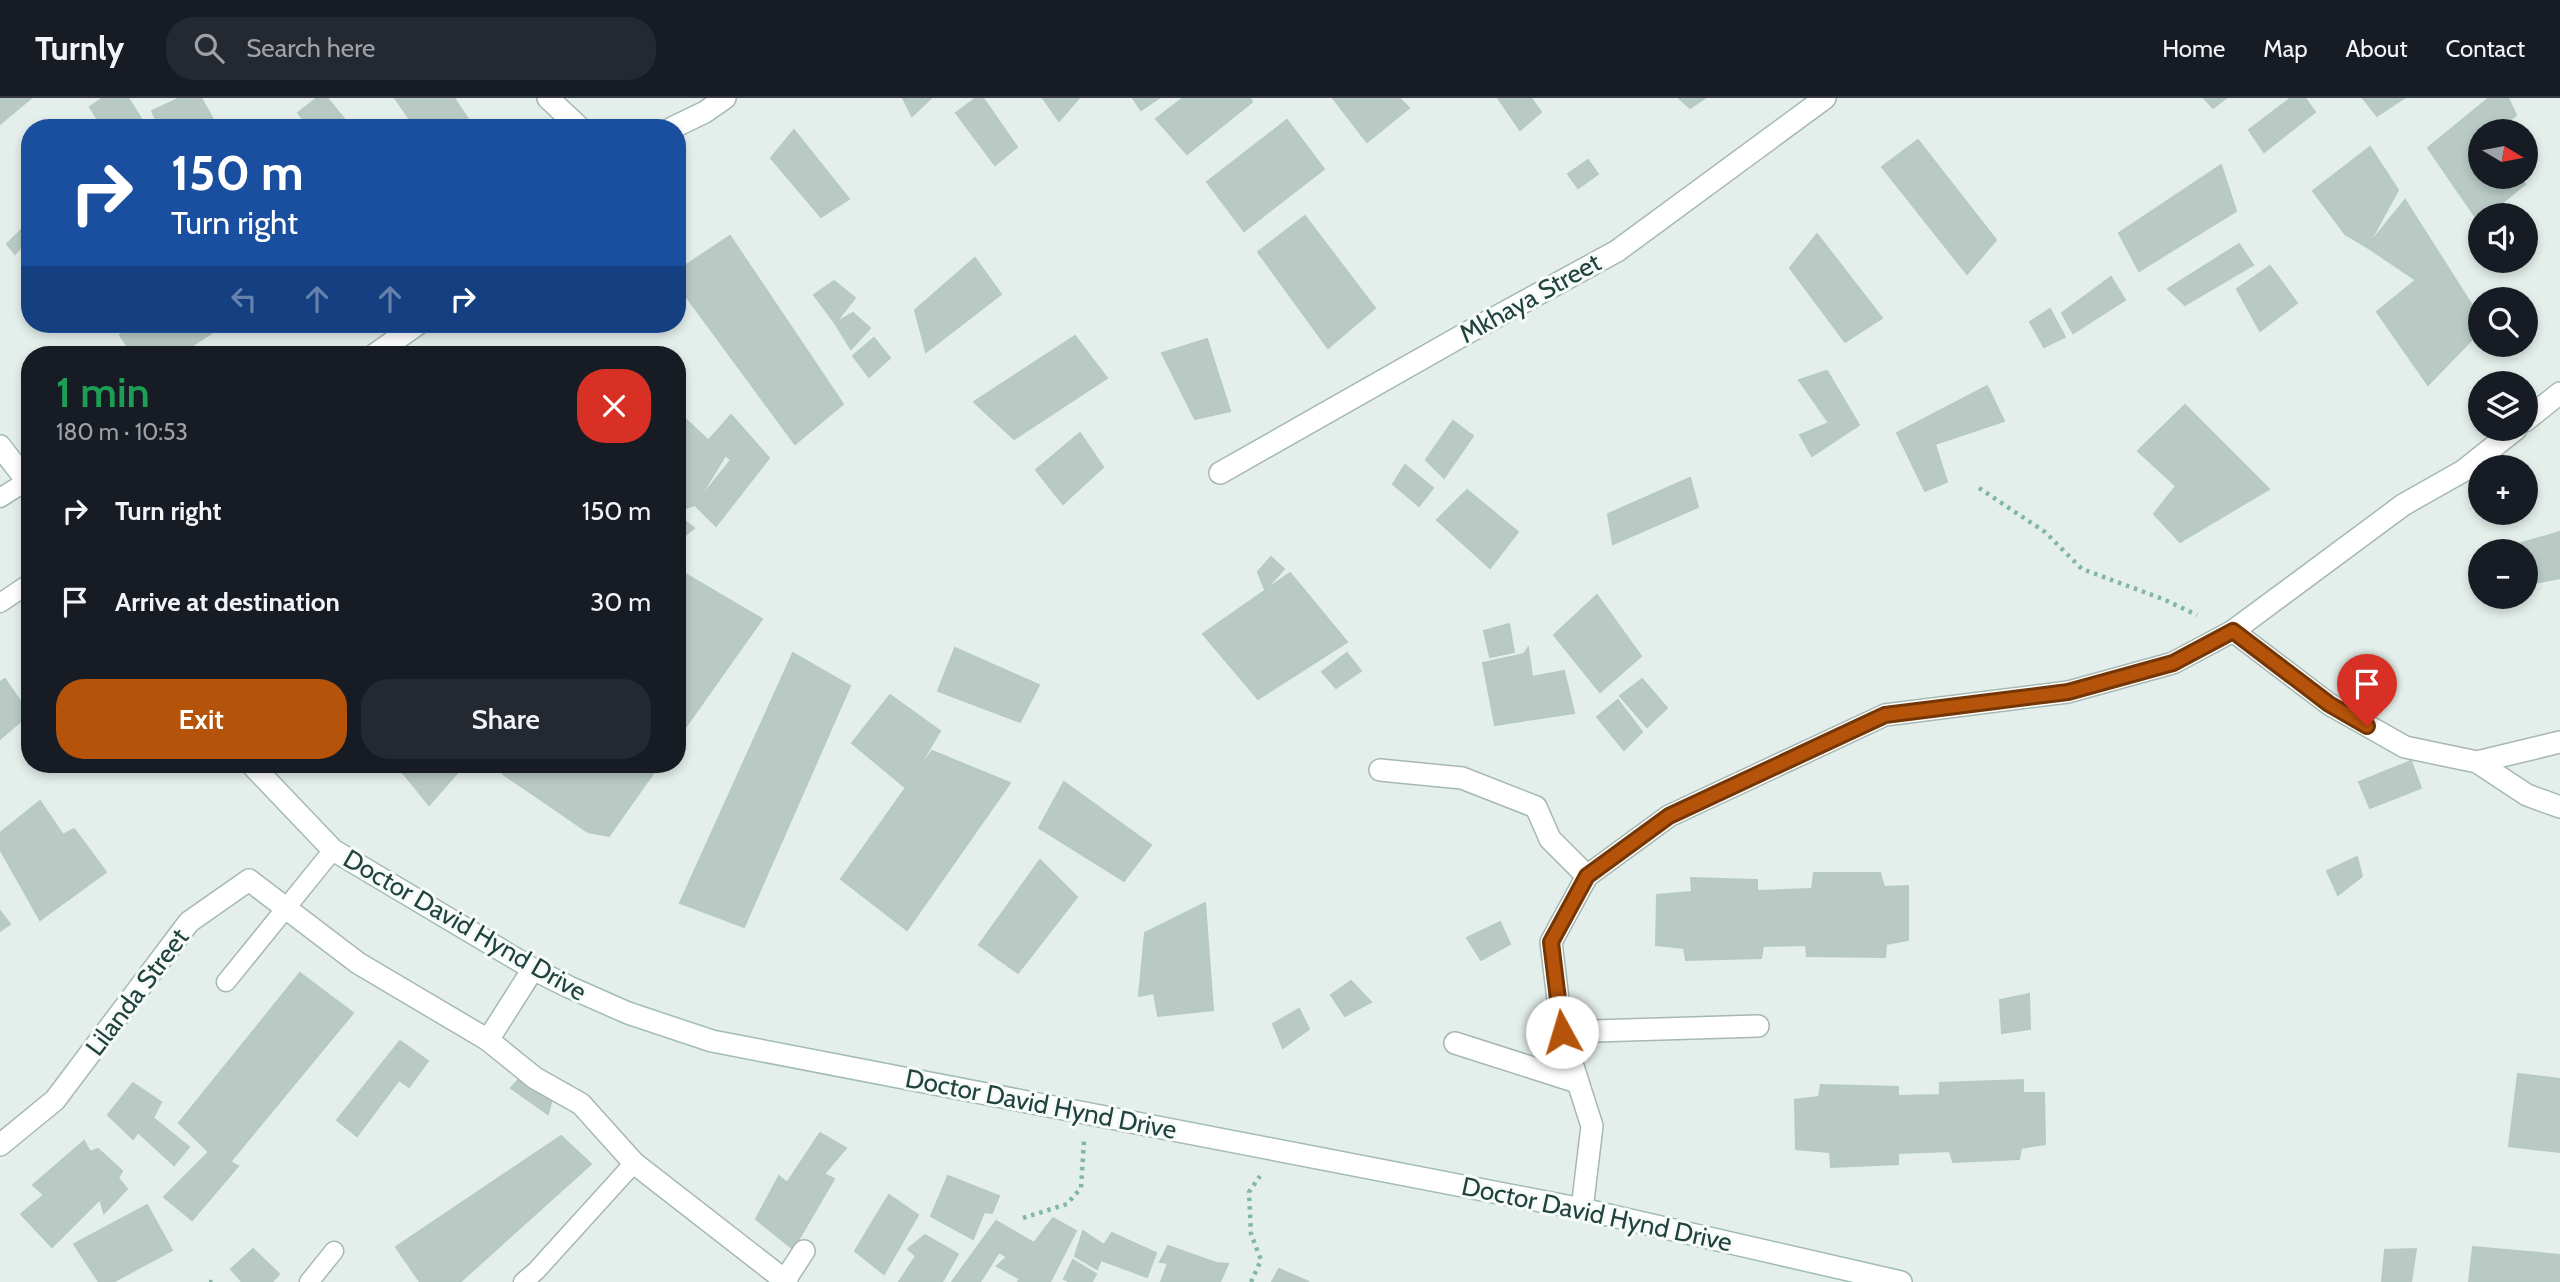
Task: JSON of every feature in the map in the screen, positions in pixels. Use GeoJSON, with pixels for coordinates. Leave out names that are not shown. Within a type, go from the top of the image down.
{"type":"FeatureCollection","features":[{"type":"Feature","properties":{"kind":"street"},"geometry":{"type":"LineString","coordinates":[[548,98],[570,119]]}},
{"type":"Feature","properties":{"kind":"street"},"geometry":{"type":"LineString","coordinates":[[686,121],[725,98]]}},
{"type":"Feature","properties":{"kind":"street","name":"Mkhaya Street"},"geometry":{"type":"LineString","coordinates":[[1220,473],[1616,251],[1825,98]]}},
{"type":"Feature","properties":{"kind":"street"},"geometry":{"type":"LineString","coordinates":[[387,346],[405,333]]}},
{"type":"Feature","properties":{"kind":"street"},"geometry":{"type":"LineString","coordinates":[[2538,411],[2560,393]]}},
{"type":"Feature","properties":{"kind":"street"},"geometry":{"type":"LineString","coordinates":[[2492,455],[2505,441]]}},
{"type":"Feature","properties":{"kind":"street"},"geometry":{"type":"LineString","coordinates":[[0,446],[21,474]]}},
{"type":"Feature","properties":{"kind":"street"},"geometry":{"type":"LineString","coordinates":[[1582,1209],[1592,1126],[1562,1032],[1551,942],[1587,876],[1669,816],[1885,715],[2068,692],[2173,663],[2233,631],[2403,505],[2468,478]]}},
{"type":"Feature","properties":{"kind":"street"},"geometry":{"type":"LineString","coordinates":[[2233,631],[2329,704],[2405,747],[2477,762],[2527,795],[2560,807]]}},
{"type":"Feature","properties":{"kind":"street"},"geometry":{"type":"LineString","coordinates":[[2477,762],[2560,742]]}},
{"type":"Feature","properties":{"kind":"street"},"geometry":{"type":"LineString","coordinates":[[1380,770],[1462,778],[1535,807],[1550,839],[1587,876]]}},
{"type":"Feature","properties":{"kind":"street","name":"Doctor David Hynd Drive"},"geometry":{"type":"LineString","coordinates":[[260,773],[333,850],[533,969],[628,1013],[712,1041],[1582,1209],[1889,1280]]}},
{"type":"Feature","properties":{"kind":"street","name":"Lilanda Street"},"geometry":{"type":"LineString","coordinates":[[0,1145],[55,1100],[189,922],[249,880],[286,907]]}},
{"type":"Feature","properties":{"kind":"street"},"geometry":{"type":"LineString","coordinates":[[286,907],[358,963],[488,1040],[535,1079],[581,1104],[634,1163],[786,1281],[804,1251]]}},
{"type":"Feature","properties":{"kind":"street"},"geometry":{"type":"LineString","coordinates":[[488,1040],[533,969]]}},
{"type":"Feature","properties":{"kind":"street"},"geometry":{"type":"LineString","coordinates":[[1562,1032],[1758,1026]]}},
{"type":"Feature","properties":{"kind":"street"},"geometry":{"type":"LineString","coordinates":[[1455,1043],[1577,1082]]}},
{"type":"Feature","properties":{"kind":"lane"},"geometry":{"type":"LineString","coordinates":[[0,498],[21,487]]}},
{"type":"Feature","properties":{"kind":"lane"},"geometry":{"type":"LineString","coordinates":[[0,603],[21,589]]}},
{"type":"Feature","properties":{"kind":"lane"},"geometry":{"type":"LineString","coordinates":[[226,982],[333,850]]}},
{"type":"Feature","properties":{"kind":"lane"},"geometry":{"type":"LineString","coordinates":[[523,1282],[634,1163]]}},
{"type":"Feature","properties":{"kind":"lane"},"geometry":{"type":"LineString","coordinates":[[309,1282],[334,1251]]}},
{"type":"Feature","properties":{"kind":"path"},"geometry":{"type":"LineString","coordinates":[[1979,488],[2045,532],[2082,569],[2163,599],[2233,631]]}},
{"type":"Feature","properties":{"kind":"path"},"geometry":{"type":"LineString","coordinates":[[1023,1218],[1068,1204],[1081,1188],[1087,1112]]}},
{"type":"Feature","properties":{"kind":"path"},"geometry":{"type":"LineString","coordinates":[[1251,1282],[1261,1260],[1251,1234],[1249,1192],[1278,1150]]}},
{"type":"Feature","properties":{"kind":"path"},"geometry":{"type":"LineString","coordinates":[[209,1282],[217,1282]]}},
{"type":"Feature","properties":{"kind":"building"},"geometry":{"type":"Polygon","coordinates":[[[0,98],[31,98],[0,124],[0,98]]]}},
{"type":"Feature","properties":{"kind":"building"},"geometry":{"type":"Polygon","coordinates":[[[103,98],[128,98],[141,119],[97,119],[90,107],[103,98]]]}},
{"type":"Feature","properties":{"kind":"building"},"geometry":{"type":"Polygon","coordinates":[[[180,98],[201,98],[213,119],[156,119],[152,111],[180,98]]]}},
{"type":"Feature","properties":{"kind":"building"},"geometry":{"type":"Polygon","coordinates":[[[317,98],[327,98],[344,119],[303,119],[298,113],[317,98]]]}},
{"type":"Feature","properties":{"kind":"building"},"geometry":{"type":"Polygon","coordinates":[[[395,98],[454,98],[468,119],[410,119],[395,98]]]}},
{"type":"Feature","properties":{"kind":"building"},"geometry":{"type":"Polygon","coordinates":[[[903,98],[931,98],[912,116],[903,98]]]}},
{"type":"Feature","properties":{"kind":"building"},"geometry":{"type":"Polygon","coordinates":[[[976,98],[983,98],[1017,147],[995,165],[956,113],[976,98]]]}},
{"type":"Feature","properties":{"kind":"building"},"geometry":{"type":"Polygon","coordinates":[[[1043,98],[1079,98],[1059,121],[1043,98]]]}},
{"type":"Feature","properties":{"kind":"building"},"geometry":{"type":"Polygon","coordinates":[[[1133,98],[1159,98],[1141,110],[1133,98]]]}},
{"type":"Feature","properties":{"kind":"building"},"geometry":{"type":"Polygon","coordinates":[[[1183,98],[1250,98],[1252,102],[1187,154],[1156,119],[1183,98]]]}},
{"type":"Feature","properties":{"kind":"building"},"geometry":{"type":"Polygon","coordinates":[[[1333,98],[1399,98],[1409,108],[1367,142],[1333,98]]]}},
{"type":"Feature","properties":{"kind":"building"},"geometry":{"type":"Polygon","coordinates":[[[1498,98],[1531,98],[1541,112],[1520,130],[1498,98]]]}},
{"type":"Feature","properties":{"kind":"building"},"geometry":{"type":"Polygon","coordinates":[[[1679,98],[1705,98],[1690,108],[1679,98]]]}},
{"type":"Feature","properties":{"kind":"building"},"geometry":{"type":"Polygon","coordinates":[[[2204,98],[2226,98],[2213,108],[2204,98]]]}},
{"type":"Feature","properties":{"kind":"building"},"geometry":{"type":"Polygon","coordinates":[[[2291,98],[2305,98],[2315,112],[2264,152],[2249,130],[2291,98]]]}},
{"type":"Feature","properties":{"kind":"building"},"geometry":{"type":"Polygon","coordinates":[[[2363,98],[2404,98],[2377,116],[2363,98]]]}},
{"type":"Feature","properties":{"kind":"building"},"geometry":{"type":"Polygon","coordinates":[[[2489,98],[2508,98],[2516,115],[2511,119],[2468,119],[2468,189],[2519,189],[2502,203],[2468,203],[2468,206],[2428,148],[2489,98]]]}},
{"type":"Feature","properties":{"kind":"building"},"geometry":{"type":"Polygon","coordinates":[[[1287,120],[1324,169],[1244,231],[1207,182],[1287,120]]]}},
{"type":"Feature","properties":{"kind":"building"},"geometry":{"type":"Polygon","coordinates":[[[794,130],[849,199],[821,217],[771,158],[794,130]]]}},
{"type":"Feature","properties":{"kind":"building"},"geometry":{"type":"Polygon","coordinates":[[[1918,140],[1996,240],[1967,274],[1882,167],[1918,140]]]}},
{"type":"Feature","properties":{"kind":"building"},"geometry":{"type":"Polygon","coordinates":[[[2370,147],[2398,190],[2367,247],[2345,234],[2313,191],[2370,147]]]}},
{"type":"Feature","properties":{"kind":"building"},"geometry":{"type":"Polygon","coordinates":[[[1588,160],[1598,174],[1578,188],[1568,174],[1588,160]]]}},
{"type":"Feature","properties":{"kind":"building"},"geometry":{"type":"Polygon","coordinates":[[[2221,165],[2236,211],[2139,271],[2119,233],[2221,165]]]}},
{"type":"Feature","properties":{"kind":"building"},"geometry":{"type":"Polygon","coordinates":[[[2405,200],[2468,299],[2468,343],[2428,385],[2377,312],[2416,280],[2367,247],[2405,200]]]}},
{"type":"Feature","properties":{"kind":"building"},"geometry":{"type":"Polygon","coordinates":[[[1305,216],[1375,308],[1328,348],[1258,252],[1305,216]]]}},
{"type":"Feature","properties":{"kind":"building"},"geometry":{"type":"Polygon","coordinates":[[[21,230],[21,247],[15,254],[7,244],[21,230]]]}},
{"type":"Feature","properties":{"kind":"building"},"geometry":{"type":"Polygon","coordinates":[[[1817,234],[1882,318],[1845,342],[1790,268],[1817,234]]]}},
{"type":"Feature","properties":{"kind":"building"},"geometry":{"type":"Polygon","coordinates":[[[730,236],[843,404],[795,444],[686,296],[686,265],[730,236]]]}},
{"type":"Feature","properties":{"kind":"building"},"geometry":{"type":"Polygon","coordinates":[[[2239,244],[2253,265],[2185,305],[2168,289],[2239,244]]]}},
{"type":"Feature","properties":{"kind":"building"},"geometry":{"type":"Polygon","coordinates":[[[975,258],[1001,294],[926,352],[915,310],[975,258]]]}},
{"type":"Feature","properties":{"kind":"building"},"geometry":{"type":"Polygon","coordinates":[[[2270,266],[2297,303],[2260,331],[2237,289],[2270,266]]]}},
{"type":"Feature","properties":{"kind":"building"},"geometry":{"type":"Polygon","coordinates":[[[2111,277],[2125,300],[2073,333],[2062,313],[2111,277]]]}},
{"type":"Feature","properties":{"kind":"building"},"geometry":{"type":"Polygon","coordinates":[[[834,281],[855,298],[835,323],[814,295],[834,281]]]}},
{"type":"Feature","properties":{"kind":"building"},"geometry":{"type":"Polygon","coordinates":[[[2050,309],[2065,337],[2044,347],[2030,322],[2050,309]]]}},
{"type":"Feature","properties":{"kind":"building"},"geometry":{"type":"Polygon","coordinates":[[[853,313],[870,328],[851,349],[835,323],[853,313]]]}},
{"type":"Feature","properties":{"kind":"building"},"geometry":{"type":"Polygon","coordinates":[[[211,333],[192,346],[127,346],[120,335],[211,333]]]}},
{"type":"Feature","properties":{"kind":"building"},"geometry":{"type":"Polygon","coordinates":[[[1075,336],[1107,378],[1014,439],[974,402],[1075,336]]]}},
{"type":"Feature","properties":{"kind":"building"},"geometry":{"type":"Polygon","coordinates":[[[874,338],[890,358],[869,377],[853,356],[874,338]]]}},
{"type":"Feature","properties":{"kind":"building"},"geometry":{"type":"Polygon","coordinates":[[[1207,339],[1230,411],[1195,419],[1162,353],[1207,339]]]}},
{"type":"Feature","properties":{"kind":"building"},"geometry":{"type":"Polygon","coordinates":[[[1827,371],[1859,425],[1812,456],[1800,435],[1829,423],[1799,380],[1827,371]]]}},
{"type":"Feature","properties":{"kind":"building"},"geometry":{"type":"Polygon","coordinates":[[[1987,386],[2004,421],[1935,444],[1947,482],[1925,491],[1897,433],[1987,386]]]}},
{"type":"Feature","properties":{"kind":"building"},"geometry":{"type":"Polygon","coordinates":[[[2185,405],[2269,489],[2180,542],[2154,514],[2176,486],[2138,451],[2185,405]]]}},
{"type":"Feature","properties":{"kind":"building"},"geometry":{"type":"Polygon","coordinates":[[[731,415],[769,458],[716,526],[695,505],[731,460],[709,440],[731,415]]]}},
{"type":"Feature","properties":{"kind":"building"},"geometry":{"type":"Polygon","coordinates":[[[686,420],[725,456],[695,505],[686,508],[686,420]]]}},
{"type":"Feature","properties":{"kind":"building"},"geometry":{"type":"Polygon","coordinates":[[[1453,421],[1473,436],[1444,478],[1426,460],[1453,421]]]}},
{"type":"Feature","properties":{"kind":"building"},"geometry":{"type":"Polygon","coordinates":[[[1080,433],[1103,467],[1063,504],[1036,470],[1080,433]]]}},
{"type":"Feature","properties":{"kind":"building"},"geometry":{"type":"Polygon","coordinates":[[[1405,465],[1433,488],[1419,506],[1393,484],[1405,465]]]}},
{"type":"Feature","properties":{"kind":"building"},"geometry":{"type":"Polygon","coordinates":[[[1690,478],[1698,507],[1613,544],[1608,514],[1690,478]]]}},
{"type":"Feature","properties":{"kind":"building"},"geometry":{"type":"Polygon","coordinates":[[[1467,490],[1518,532],[1490,568],[1437,520],[1467,490]]]}},
{"type":"Feature","properties":{"kind":"building"},"geometry":{"type":"Polygon","coordinates":[[[686,522],[694,528],[686,535],[686,522]]]}},
{"type":"Feature","properties":{"kind":"building"},"geometry":{"type":"Polygon","coordinates":[[[2560,532],[2560,578],[2538,582],[2538,539],[2536,539],[2560,532]]]}},
{"type":"Feature","properties":{"kind":"building"},"geometry":{"type":"Polygon","coordinates":[[[1271,557],[1284,569],[1265,590],[1258,572],[1271,557]]]}},
{"type":"Feature","properties":{"kind":"building"},"geometry":{"type":"Polygon","coordinates":[[[1290,573],[1347,642],[1258,699],[1203,634],[1290,573]]]}},
{"type":"Feature","properties":{"kind":"building"},"geometry":{"type":"Polygon","coordinates":[[[686,574],[762,619],[686,726],[686,574]]]}},
{"type":"Feature","properties":{"kind":"building"},"geometry":{"type":"Polygon","coordinates":[[[1597,595],[1641,656],[1600,692],[1554,635],[1597,595]]]}},
{"type":"Feature","properties":{"kind":"building"},"geometry":{"type":"Polygon","coordinates":[[[1509,624],[1514,652],[1490,657],[1484,631],[1509,624]]]}},
{"type":"Feature","properties":{"kind":"building"},"geometry":{"type":"Polygon","coordinates":[[[955,648],[1039,685],[1020,722],[938,691],[955,648]]]}},
{"type":"Feature","properties":{"kind":"building"},"geometry":{"type":"Polygon","coordinates":[[[1528,648],[1532,677],[1564,671],[1574,713],[1495,725],[1483,663],[1524,654],[1528,648]]]}},
{"type":"Feature","properties":{"kind":"building"},"geometry":{"type":"Polygon","coordinates":[[[793,653],[850,686],[744,927],[680,903],[793,653]]]}},
{"type":"Feature","properties":{"kind":"building"},"geometry":{"type":"Polygon","coordinates":[[[1347,653],[1361,671],[1336,688],[1322,672],[1347,653]]]}},
{"type":"Feature","properties":{"kind":"building"},"geometry":{"type":"Polygon","coordinates":[[[5,679],[21,702],[21,721],[0,739],[0,682],[5,679]]]}},
{"type":"Feature","properties":{"kind":"building"},"geometry":{"type":"Polygon","coordinates":[[[1642,679],[1667,708],[1647,727],[1620,696],[1642,679]]]}},
{"type":"Feature","properties":{"kind":"building"},"geometry":{"type":"Polygon","coordinates":[[[890,695],[940,731],[906,788],[852,743],[890,695]]]}},
{"type":"Feature","properties":{"kind":"building"},"geometry":{"type":"Polygon","coordinates":[[[1618,700],[1642,732],[1624,750],[1597,717],[1618,700]]]}},
{"type":"Feature","properties":{"kind":"building"},"geometry":{"type":"Polygon","coordinates":[[[932,751],[1010,783],[907,930],[841,879],[932,751]]]}},
{"type":"Feature","properties":{"kind":"building"},"geometry":{"type":"Polygon","coordinates":[[[2411,761],[2421,788],[2370,808],[2359,782],[2411,761]]]}},
{"type":"Feature","properties":{"kind":"building"},"geometry":{"type":"Polygon","coordinates":[[[403,773],[457,773],[429,805],[403,773]]]}},
{"type":"Feature","properties":{"kind":"building"},"geometry":{"type":"Polygon","coordinates":[[[653,773],[609,836],[588,832],[503,774],[653,773]]]}},
{"type":"Feature","properties":{"kind":"building"},"geometry":{"type":"Polygon","coordinates":[[[1064,782],[1151,845],[1124,881],[1039,828],[1064,782]]]}},
{"type":"Feature","properties":{"kind":"building"},"geometry":{"type":"Polygon","coordinates":[[[40,801],[63,835],[74,829],[106,872],[40,920],[0,849],[0,833],[40,801]]]}},
{"type":"Feature","properties":{"kind":"building"},"geometry":{"type":"Polygon","coordinates":[[[2357,857],[2362,876],[2338,895],[2327,871],[2357,857]]]}},
{"type":"Feature","properties":{"kind":"building"},"geometry":{"type":"Polygon","coordinates":[[[1040,860],[1077,897],[1018,973],[979,945],[1040,860]]]}},
{"type":"Feature","properties":{"kind":"building"},"geometry":{"type":"Polygon","coordinates":[[[1814,873],[1880,873],[1884,887],[1908,886],[1908,940],[1886,944],[1885,957],[1807,956],[1806,945],[1763,946],[1761,958],[1686,960],[1684,948],[1656,945],[1657,895],[1692,892],[1691,878],[1757,880],[1757,891],[1812,889],[1814,873]]]}},
{"type":"Feature","properties":{"kind":"building"},"geometry":{"type":"Polygon","coordinates":[[[1205,903],[1213,1010],[1158,1016],[1154,993],[1139,996],[1145,933],[1205,903]]]}},
{"type":"Feature","properties":{"kind":"building"},"geometry":{"type":"Polygon","coordinates":[[[0,911],[10,924],[0,931],[0,911]]]}},
{"type":"Feature","properties":{"kind":"building"},"geometry":{"type":"Polygon","coordinates":[[[1500,922],[1510,944],[1481,960],[1467,938],[1500,922]]]}},
{"type":"Feature","properties":{"kind":"building"},"geometry":{"type":"Polygon","coordinates":[[[300,973],[353,1013],[230,1162],[238,1166],[192,1220],[164,1197],[209,1152],[179,1123],[300,973]]]}},
{"type":"Feature","properties":{"kind":"building"},"geometry":{"type":"Polygon","coordinates":[[[1351,981],[1371,1002],[1345,1016],[1331,995],[1351,981]]]}},
{"type":"Feature","properties":{"kind":"building"},"geometry":{"type":"Polygon","coordinates":[[[2029,994],[2030,1029],[2002,1033],[2000,1000],[2029,994]]]}},
{"type":"Feature","properties":{"kind":"building"},"geometry":{"type":"Polygon","coordinates":[[[1299,1009],[1309,1029],[1283,1048],[1273,1024],[1299,1009]]]}},
{"type":"Feature","properties":{"kind":"building"},"geometry":{"type":"Polygon","coordinates":[[[400,1041],[428,1061],[409,1087],[399,1080],[357,1136],[337,1120],[400,1041]]]}},
{"type":"Feature","properties":{"kind":"building"},"geometry":{"type":"Polygon","coordinates":[[[2518,1074],[2560,1079],[2560,1152],[2509,1146],[2518,1074]]]}},
{"type":"Feature","properties":{"kind":"building"},"geometry":{"type":"Polygon","coordinates":[[[519,1079],[552,1099],[548,1114],[511,1088],[519,1079]]]}},
{"type":"Feature","properties":{"kind":"building"},"geometry":{"type":"Polygon","coordinates":[[[2023,1080],[2023,1093],[2044,1093],[2045,1144],[2021,1148],[2019,1159],[1953,1162],[1950,1151],[1898,1153],[1898,1164],[1831,1167],[1830,1152],[1796,1149],[1795,1100],[1819,1097],[1821,1085],[1898,1087],[1898,1096],[1940,1095],[1940,1083],[2023,1080]]]}},
{"type":"Feature","properties":{"kind":"building"},"geometry":{"type":"Polygon","coordinates":[[[133,1083],[161,1102],[153,1118],[189,1147],[174,1165],[138,1132],[133,1139],[108,1115],[133,1083]]]}},
{"type":"Feature","properties":{"kind":"building"},"geometry":{"type":"Polygon","coordinates":[[[820,1133],[846,1148],[824,1174],[834,1179],[793,1249],[756,1219],[779,1176],[787,1183],[820,1133]]]}},
{"type":"Feature","properties":{"kind":"building"},"geometry":{"type":"Polygon","coordinates":[[[561,1136],[591,1164],[460,1282],[420,1282],[396,1247],[561,1136]]]}},
{"type":"Feature","properties":{"kind":"building"},"geometry":{"type":"Polygon","coordinates":[[[84,1141],[90,1152],[98,1149],[122,1171],[118,1178],[127,1189],[104,1213],[100,1199],[52,1247],[21,1214],[44,1195],[33,1185],[84,1141]]]}},
{"type":"Feature","properties":{"kind":"building"},"geometry":{"type":"Polygon","coordinates":[[[948,1176],[999,1196],[992,1213],[984,1212],[973,1239],[931,1216],[948,1176]]]}},
{"type":"Feature","properties":{"kind":"building"},"geometry":{"type":"Polygon","coordinates":[[[889,1195],[918,1215],[884,1274],[855,1251],[889,1195]]]}},
{"type":"Feature","properties":{"kind":"building"},"geometry":{"type":"Polygon","coordinates":[[[147,1205],[172,1250],[113,1282],[99,1282],[74,1244],[147,1205]]]}},
{"type":"Feature","properties":{"kind":"building"},"geometry":{"type":"Polygon","coordinates":[[[1053,1218],[1076,1231],[1050,1282],[1018,1282],[1020,1279],[997,1266],[1007,1257],[999,1252],[980,1282],[952,1282],[996,1221],[1034,1243],[1053,1218]]]}},
{"type":"Feature","properties":{"kind":"building"},"geometry":{"type":"Polygon","coordinates":[[[1083,1231],[1104,1245],[1112,1233],[1156,1253],[1147,1277],[1101,1260],[1097,1269],[1075,1256],[1083,1231]]]}},
{"type":"Feature","properties":{"kind":"building"},"geometry":{"type":"Polygon","coordinates":[[[925,1235],[958,1254],[942,1282],[899,1282],[916,1256],[908,1249],[925,1235]]]}},
{"type":"Feature","properties":{"kind":"building"},"geometry":{"type":"Polygon","coordinates":[[[1168,1246],[1216,1263],[1228,1264],[1220,1282],[1161,1282],[1168,1263],[1160,1262],[1168,1246]]]}},
{"type":"Feature","properties":{"kind":"building"},"geometry":{"type":"Polygon","coordinates":[[[2473,1247],[2560,1255],[2560,1282],[2469,1282],[2473,1247]]]}},
{"type":"Feature","properties":{"kind":"building"},"geometry":{"type":"Polygon","coordinates":[[[253,1249],[279,1274],[272,1282],[242,1282],[231,1269],[253,1249]]]}},
{"type":"Feature","properties":{"kind":"building"},"geometry":{"type":"Polygon","coordinates":[[[2416,1249],[2411,1282],[2382,1282],[2385,1250],[2416,1249]]]}},
{"type":"Feature","properties":{"kind":"building"},"geometry":{"type":"Polygon","coordinates":[[[1073,1260],[1096,1274],[1092,1282],[1070,1282],[1064,1279],[1073,1260]]]}},
{"type":"Feature","properties":{"kind":"building"},"geometry":{"type":"Polygon","coordinates":[[[1279,1269],[1309,1282],[1272,1282],[1279,1269]]]}},
{"type":"Feature","properties":{"kind":"route"},"geometry":{"type":"LineString","coordinates":[[1562,1032],[1551,942],[1587,876],[1669,816],[1885,715],[2068,692],[2173,663],[2233,631],[2329,704],[2367,726]]}}]}
